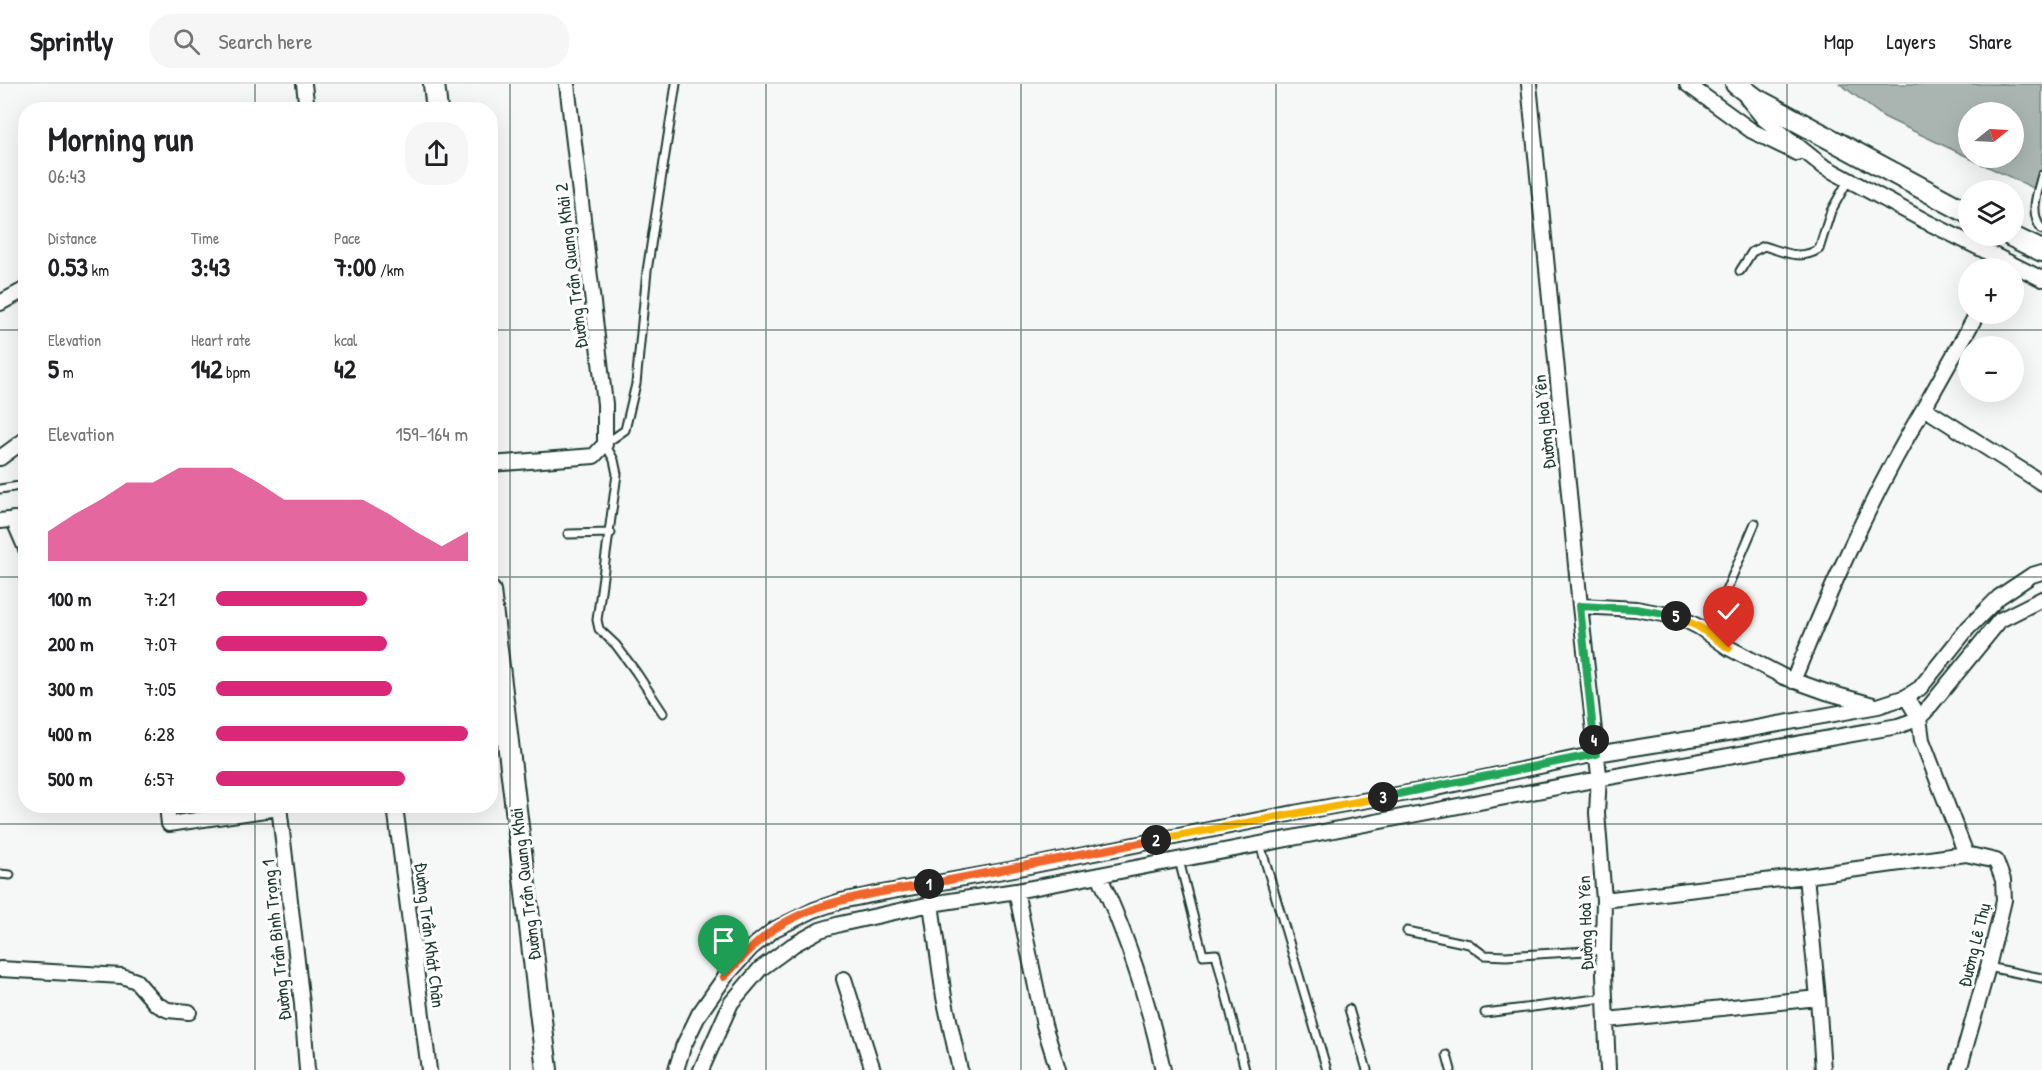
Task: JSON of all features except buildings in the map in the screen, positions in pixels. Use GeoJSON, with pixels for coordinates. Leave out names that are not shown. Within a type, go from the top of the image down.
{"type":"FeatureCollection","features":[{"type":"Feature","properties":{"kind":"main road"},"geometry":{"type":"LineString","coordinates":[[434,84],[436,102]]}},
{"type":"Feature","properties":{"kind":"main road"},"geometry":{"type":"LineString","coordinates":[[1736,84],[1756,99],[1958,208]]}},
{"type":"Feature","properties":{"kind":"main road"},"geometry":{"type":"LineString","coordinates":[[2024,242],[2042,251]]}},
{"type":"Feature","properties":{"kind":"main road","name":"Đường Trần Quang Khải"},"geometry":{"type":"LineString","coordinates":[[498,658],[547,1070]]}},
{"type":"Feature","properties":{"kind":"street"},"geometry":{"type":"LineString","coordinates":[[304,84],[306,102]]}},
{"type":"Feature","properties":{"kind":"street","name":"Đường Hoà Yên"},"geometry":{"type":"LineString","coordinates":[[1529,84],[1599,777],[1597,813],[1604,900],[1603,950],[1608,1070]]}},
{"type":"Feature","properties":{"kind":"street"},"geometry":{"type":"LineString","coordinates":[[1687,84],[1752,131],[1849,179],[1991,258]]}},
{"type":"Feature","properties":{"kind":"street"},"geometry":{"type":"LineString","coordinates":[[1736,84],[1764,119],[1823,166]]}},
{"type":"Feature","properties":{"kind":"street","name":"Đường Trần Quang Khải 2"},"geometry":{"type":"LineString","coordinates":[[569,85],[606,404],[605,444]]}},
{"type":"Feature","properties":{"kind":"street"},"geometry":{"type":"LineString","coordinates":[[2024,272],[2042,279]]}},
{"type":"Feature","properties":{"kind":"street"},"geometry":{"type":"LineString","coordinates":[[0,303],[18,293]]}},
{"type":"Feature","properties":{"kind":"street"},"geometry":{"type":"LineString","coordinates":[[1793,681],[1850,547],[1899,452],[1971,324]]}},
{"type":"Feature","properties":{"kind":"street"},"geometry":{"type":"LineString","coordinates":[[1924,408],[2042,483]]}},
{"type":"Feature","properties":{"kind":"street"},"geometry":{"type":"LineString","coordinates":[[498,463],[594,456],[605,444]]}},
{"type":"Feature","properties":{"kind":"street"},"geometry":{"type":"LineString","coordinates":[[0,458],[18,446]]}},
{"type":"Feature","properties":{"kind":"street"},"geometry":{"type":"LineString","coordinates":[[676,1070],[683,1047],[699,1014],[724,977],[752,948],[775,929],[814,910],[841,901],[1304,811],[1907,699],[1920,687],[1968,628],[1999,597],[2032,575],[2042,572]]}},
{"type":"Feature","properties":{"kind":"street"},"geometry":{"type":"LineString","coordinates":[[701,1070],[731,1003],[760,969],[793,945],[820,930],[931,904],[1016,891],[1599,777],[1898,726],[1918,717],[1938,698],[2001,620],[2042,598]]}},
{"type":"Feature","properties":{"kind":"street"},"geometry":{"type":"LineString","coordinates":[[1580,606],[1657,612],[1679,617],[1729,648],[1793,681],[1878,706]]}},
{"type":"Feature","properties":{"kind":"street"},"geometry":{"type":"LineString","coordinates":[[1604,900],[1966,854],[1922,740],[1918,717],[1907,699]]}},
{"type":"Feature","properties":{"kind":"street"},"geometry":{"type":"LineString","coordinates":[[164,813],[170,824]]}},
{"type":"Feature","properties":{"kind":"street"},"geometry":{"type":"LineString","coordinates":[[168,813],[170,824]]}},
{"type":"Feature","properties":{"kind":"street"},"geometry":{"type":"LineString","coordinates":[[170,824],[241,813]]}},
{"type":"Feature","properties":{"kind":"street","name":"Đường Trần Bình Trọng 1"},"geometry":{"type":"LineString","coordinates":[[280,813],[302,1004],[307,1070]]}},
{"type":"Feature","properties":{"kind":"street","name":"Đường Trần Khát Chân"},"geometry":{"type":"LineString","coordinates":[[396,813],[429,1070]]}},
{"type":"Feature","properties":{"kind":"street","name":"Đường Lê Thụ"},"geometry":{"type":"LineString","coordinates":[[1959,1070],[1988,968],[2004,900],[2003,880],[1995,861],[1966,854]]}},
{"type":"Feature","properties":{"kind":"street"},"geometry":{"type":"LineString","coordinates":[[1100,875],[1139,975],[1155,1029],[1163,1070]]}},
{"type":"Feature","properties":{"kind":"street"},"geometry":{"type":"LineString","coordinates":[[1806,876],[1823,1070]]}},
{"type":"Feature","properties":{"kind":"street"},"geometry":{"type":"LineString","coordinates":[[1016,891],[1044,1025],[1058,1070]]}},
{"type":"Feature","properties":{"kind":"street"},"geometry":{"type":"LineString","coordinates":[[931,904],[944,997],[960,1070]]}},
{"type":"Feature","properties":{"kind":"street"},"geometry":{"type":"LineString","coordinates":[[0,969],[122,976],[136,981],[156,1004],[168,1010],[189,1012]]}},
{"type":"Feature","properties":{"kind":"street"},"geometry":{"type":"LineString","coordinates":[[844,979],[873,1070]]}},
{"type":"Feature","properties":{"kind":"street"},"geometry":{"type":"LineString","coordinates":[[1607,1020],[1818,998]]}},
{"type":"Feature","properties":{"kind":"lane"},"geometry":{"type":"LineString","coordinates":[[663,713],[616,645],[599,629],[597,620],[617,474],[614,460],[605,444],[625,430],[636,384],[647,271],[676,84]]}},
{"type":"Feature","properties":{"kind":"lane"},"geometry":{"type":"LineString","coordinates":[[2042,175],[2034,207],[2037,224],[2042,230]]}},
{"type":"Feature","properties":{"kind":"lane"},"geometry":{"type":"LineString","coordinates":[[1740,271],[1752,252],[1764,246],[1793,255],[1809,255],[1819,249],[1831,211],[1849,179]]}},
{"type":"Feature","properties":{"kind":"lane"},"geometry":{"type":"LineString","coordinates":[[0,489],[18,486]]}},
{"type":"Feature","properties":{"kind":"lane"},"geometry":{"type":"LineString","coordinates":[[1708,633],[1755,523]]}},
{"type":"Feature","properties":{"kind":"lane"},"geometry":{"type":"LineString","coordinates":[[568,534],[610,533]]}},
{"type":"Feature","properties":{"kind":"lane"},"geometry":{"type":"LineString","coordinates":[[1260,844],[1327,1070]]}},
{"type":"Feature","properties":{"kind":"lane"},"geometry":{"type":"LineString","coordinates":[[1179,860],[1203,955],[1216,954],[1245,1070]]}},
{"type":"Feature","properties":{"kind":"lane"},"geometry":{"type":"LineString","coordinates":[[0,874],[10,875]]}},
{"type":"Feature","properties":{"kind":"lane"},"geometry":{"type":"LineString","coordinates":[[1407,931],[1469,944],[1484,955],[1506,956],[1603,950]]}},
{"type":"Feature","properties":{"kind":"lane"},"geometry":{"type":"LineString","coordinates":[[1988,968],[2042,978]]}},
{"type":"Feature","properties":{"kind":"lane"},"geometry":{"type":"LineString","coordinates":[[1485,1013],[1605,998]]}},
{"type":"Feature","properties":{"kind":"lane"},"geometry":{"type":"LineString","coordinates":[[1349,1009],[1368,1070]]}},
{"type":"Feature","properties":{"kind":"lane"},"geometry":{"type":"LineString","coordinates":[[1447,1055],[1451,1070]]}},
{"type":"Feature","properties":{"kind":"shaded area"},"geometry":{"type":"Polygon","coordinates":[[[1840,84],[2042,84],[2042,192],[2024,184],[2024,180],[2016,180],[1990,168],[2024,168],[2024,102],[1958,102],[1958,152],[1884,117],[1840,84]]]}},
{"type":"Feature","properties":{"kind":"route"},"geometry":{"type":"LineString","coordinates":[[724,977],[752,948],[775,929],[814,910],[841,901],[1294,813],[1436,788],[1596,754],[1580,606],[1636,609],[1679,617],[1699,627],[1729,648]]}}]}
